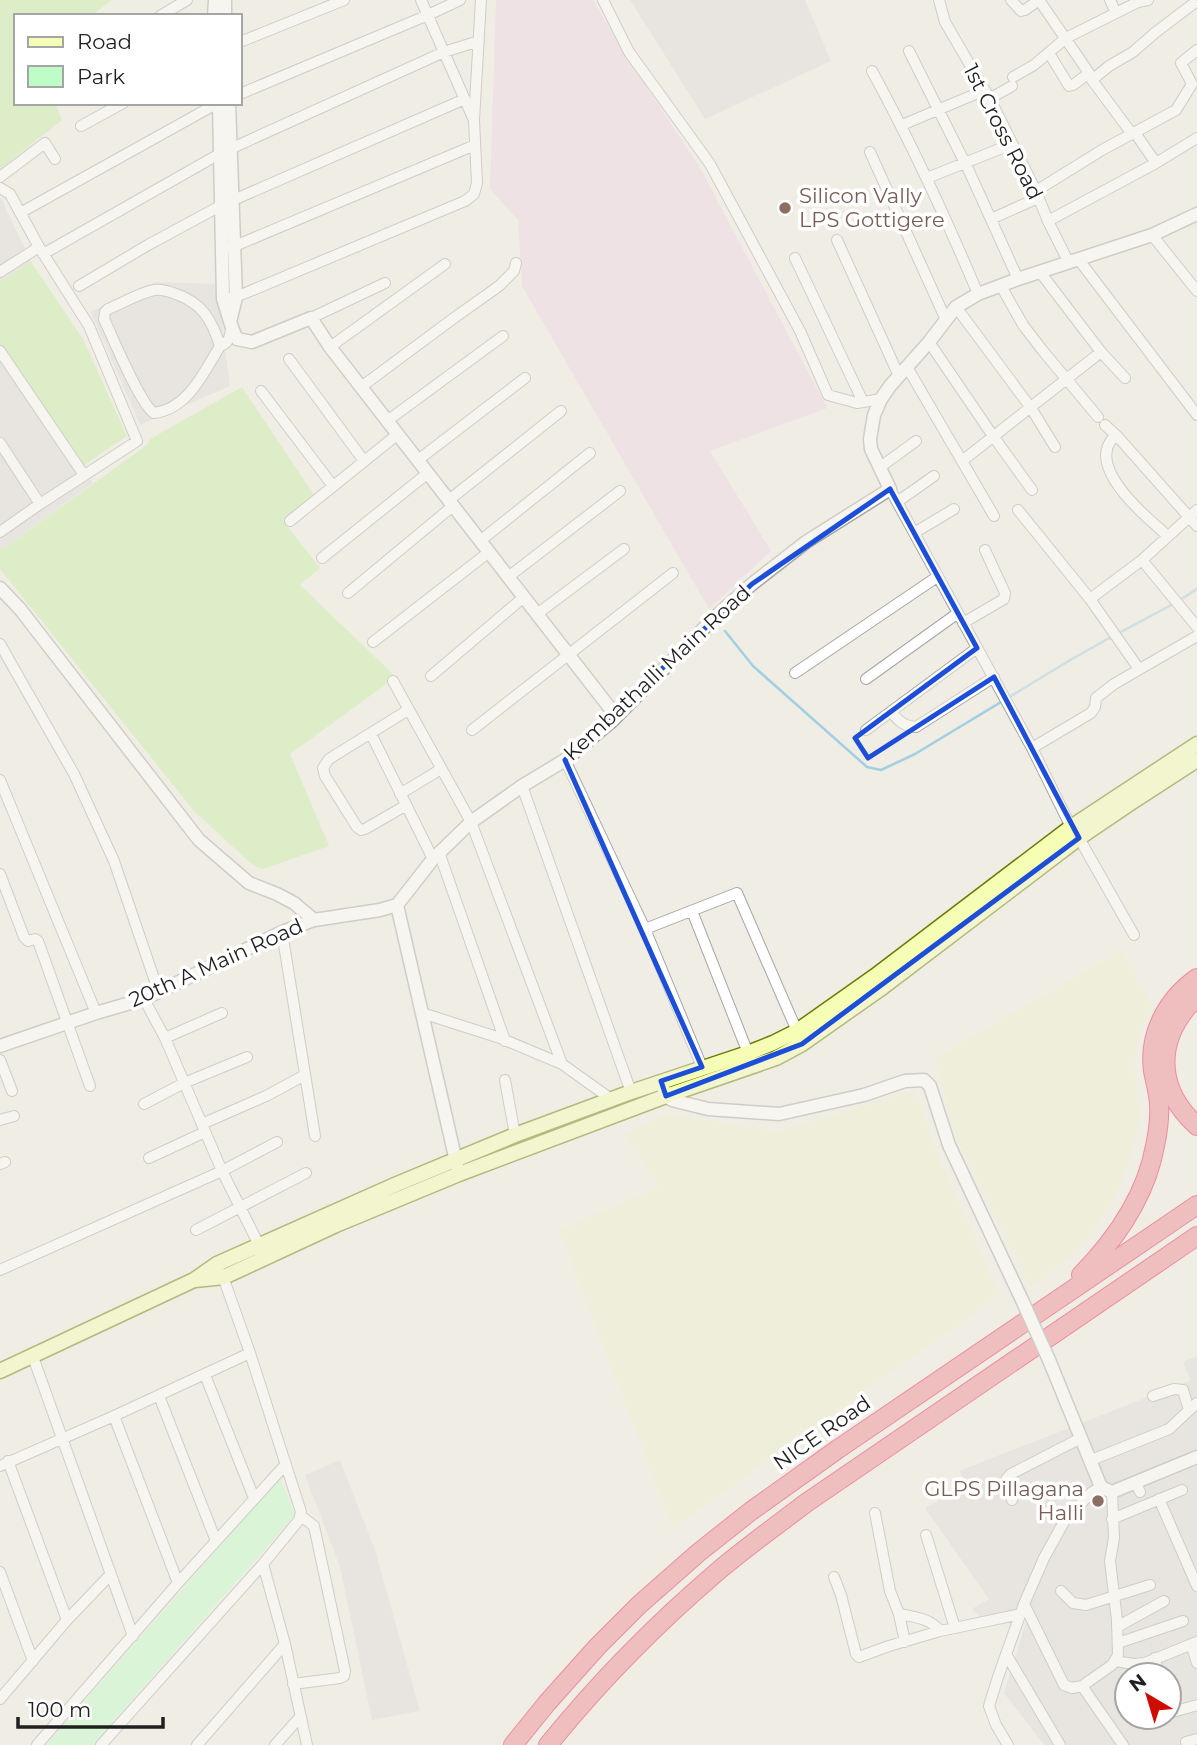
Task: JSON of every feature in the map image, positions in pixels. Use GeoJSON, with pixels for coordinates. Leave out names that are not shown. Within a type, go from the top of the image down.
{"type":"FeatureCollection","features":[{"type":"Feature","properties":{"kind":"highway"},"geometry":{"type":"LineString","coordinates":[[1054,1302],[1101,1253],[1132,1211],[1141,1191],[1155,1147],[1158,1122],[1159,1105],[1153,1070],[1157,1030],[1170,1005],[1197,978]]}},
{"type":"Feature","properties":{"kind":"highway"},"geometry":{"type":"LineString","coordinates":[[1197,997],[1183,1012],[1169,1035],[1165,1060],[1173,1096],[1197,1126]]}},
{"type":"Feature","properties":{"kind":"highway","name":"NICE Road"},"geometry":{"type":"LineString","coordinates":[[513,1745],[597,1647],[639,1605],[751,1511],[1197,1205]]}},
{"type":"Feature","properties":{"kind":"highway"},"geometry":{"type":"LineString","coordinates":[[548,1745],[631,1651],[687,1598],[748,1547],[806,1503],[1197,1236]]}},
{"type":"Feature","properties":{"kind":"main road"},"geometry":{"type":"LineString","coordinates":[[220,1270],[259,1245],[351,1203],[457,1167],[663,1088],[702,1067],[748,1053],[797,1031],[1197,744]]}},
{"type":"Feature","properties":{"kind":"main road"},"geometry":{"type":"LineString","coordinates":[[0,1371],[194,1280],[337,1225],[457,1167],[515,1135],[631,1091],[663,1088],[753,1067],[776,1058],[802,1044],[941,944],[1075,832],[1135,800],[1197,760]]}},
{"type":"Feature","properties":{"kind":"street"},"geometry":{"type":"LineString","coordinates":[[163,14],[187,0]]}},
{"type":"Feature","properties":{"kind":"street"},"geometry":{"type":"LineString","coordinates":[[242,41],[344,0]]}},
{"type":"Feature","properties":{"kind":"street"},"geometry":{"type":"LineString","coordinates":[[421,0],[474,120]]}},
{"type":"Feature","properties":{"kind":"street"},"geometry":{"type":"LineString","coordinates":[[242,93],[460,0]]}},
{"type":"Feature","properties":{"kind":"street"},"geometry":{"type":"LineString","coordinates":[[230,298],[466,201],[474,194],[478,183],[474,120],[481,0]]}},
{"type":"Feature","properties":{"kind":"street"},"geometry":{"type":"LineString","coordinates":[[603,0],[629,52],[710,164],[800,331],[828,395],[857,403],[881,399]]}},
{"type":"Feature","properties":{"kind":"street","name":"1st Cross Road"},"geometry":{"type":"LineString","coordinates":[[939,0],[945,22],[987,95],[1048,221],[1074,262],[1197,415]]}},
{"type":"Feature","properties":{"kind":"street"},"geometry":{"type":"LineString","coordinates":[[1011,0],[1021,11],[1039,0],[1156,163]]}},
{"type":"Feature","properties":{"kind":"street"},"geometry":{"type":"LineString","coordinates":[[1110,0],[1116,13]]}},
{"type":"Feature","properties":{"kind":"street"},"geometry":{"type":"LineString","coordinates":[[902,125],[938,110],[987,95],[1013,82],[1066,38],[1138,2],[1148,0]]}},
{"type":"Feature","properties":{"kind":"street"},"geometry":{"type":"LineString","coordinates":[[1049,52],[1069,86],[1073,85],[1133,52],[1194,5]]}},
{"type":"Feature","properties":{"kind":"street"},"geometry":{"type":"LineString","coordinates":[[0,272],[226,150],[444,51],[479,41]]}},
{"type":"Feature","properties":{"kind":"street"},"geometry":{"type":"LineString","coordinates":[[991,219],[1037,195],[1102,150],[1176,110],[1192,84],[1181,63],[1197,50]]}},
{"type":"Feature","properties":{"kind":"street"},"geometry":{"type":"LineString","coordinates":[[909,51],[965,163],[1018,279]]}},
{"type":"Feature","properties":{"kind":"street"},"geometry":{"type":"LineString","coordinates":[[872,71],[902,125],[978,294]]}},
{"type":"Feature","properties":{"kind":"street"},"geometry":{"type":"LineString","coordinates":[[79,285],[228,203],[465,99]]}},
{"type":"Feature","properties":{"kind":"street"},"geometry":{"type":"LineString","coordinates":[[81,126],[118,105]]}},
{"type":"Feature","properties":{"kind":"street"},"geometry":{"type":"LineString","coordinates":[[20,213],[215,105]]}},
{"type":"Feature","properties":{"kind":"street"},"geometry":{"type":"LineString","coordinates":[[219,105],[226,150]]}},
{"type":"Feature","properties":{"kind":"street"},"geometry":{"type":"LineString","coordinates":[[220,346],[214,326],[202,310],[185,297],[163,289],[152,290],[108,309],[104,319],[130,376],[148,408],[154,413],[169,409],[188,396],[220,346],[229,340],[231,323],[226,150],[229,105]]}},
{"type":"Feature","properties":{"kind":"street"},"geometry":{"type":"LineString","coordinates":[[1048,221],[1197,138]]}},
{"type":"Feature","properties":{"kind":"street"},"geometry":{"type":"LineString","coordinates":[[0,177],[45,143],[55,159]]}},
{"type":"Feature","properties":{"kind":"street"},"geometry":{"type":"LineString","coordinates":[[927,178],[1012,144]]}},
{"type":"Feature","properties":{"kind":"street"},"geometry":{"type":"LineString","coordinates":[[229,249],[475,145]]}},
{"type":"Feature","properties":{"kind":"street"},"geometry":{"type":"LineString","coordinates":[[870,152],[946,320]]}},
{"type":"Feature","properties":{"kind":"street"},"geometry":{"type":"LineString","coordinates":[[0,188],[10,194],[41,250],[89,326],[137,441],[0,532]]}},
{"type":"Feature","properties":{"kind":"street"},"geometry":{"type":"LineString","coordinates":[[1134,935],[1075,832],[994,677],[890,489],[874,458],[870,439],[873,415],[881,399],[956,307],[978,294],[1152,235],[1197,214]]}},
{"type":"Feature","properties":{"kind":"street"},"geometry":{"type":"LineString","coordinates":[[1152,235],[1197,291]]}},
{"type":"Feature","properties":{"kind":"street"},"geometry":{"type":"LineString","coordinates":[[837,240],[903,372],[962,461],[994,516]]}},
{"type":"Feature","properties":{"kind":"street"},"geometry":{"type":"LineString","coordinates":[[795,258],[863,402]]}},
{"type":"Feature","properties":{"kind":"street"},"geometry":{"type":"LineString","coordinates":[[361,387],[499,286],[514,271],[516,263]]}},
{"type":"Feature","properties":{"kind":"street"},"geometry":{"type":"LineString","coordinates":[[330,347],[445,264]]}},
{"type":"Feature","properties":{"kind":"street"},"geometry":{"type":"LineString","coordinates":[[1040,272],[1101,352],[1125,377]]}},
{"type":"Feature","properties":{"kind":"street"},"geometry":{"type":"LineString","coordinates":[[231,323],[237,339],[252,342],[385,283]]}},
{"type":"Feature","properties":{"kind":"street"},"geometry":{"type":"LineString","coordinates":[[1001,286],[1023,325],[1067,379],[1102,421],[1193,513],[1197,526]]}},
{"type":"Feature","properties":{"kind":"street"},"geometry":{"type":"LineString","coordinates":[[956,307],[1031,408],[1055,447]]}},
{"type":"Feature","properties":{"kind":"street"},"geometry":{"type":"LineString","coordinates":[[311,318],[330,347],[616,716]]}},
{"type":"Feature","properties":{"kind":"street"},"geometry":{"type":"LineString","coordinates":[[89,326],[104,319]]}},
{"type":"Feature","properties":{"kind":"street"},"geometry":{"type":"LineString","coordinates":[[387,421],[503,336]]}},
{"type":"Feature","properties":{"kind":"street"},"geometry":{"type":"LineString","coordinates":[[929,342],[1032,491]]}},
{"type":"Feature","properties":{"kind":"street"},"geometry":{"type":"LineString","coordinates":[[0,351],[84,475]]}},
{"type":"Feature","properties":{"kind":"street"},"geometry":{"type":"LineString","coordinates":[[962,461],[1101,352]]}},
{"type":"Feature","properties":{"kind":"street"},"geometry":{"type":"LineString","coordinates":[[289,359],[365,461]]}},
{"type":"Feature","properties":{"kind":"street"},"geometry":{"type":"LineString","coordinates":[[418,460],[525,378]]}},
{"type":"Feature","properties":{"kind":"street"},"geometry":{"type":"LineString","coordinates":[[261,391],[333,486]]}},
{"type":"Feature","properties":{"kind":"street"},"geometry":{"type":"LineString","coordinates":[[348,593],[561,411]]}},
{"type":"Feature","properties":{"kind":"street"},"geometry":{"type":"LineString","coordinates":[[290,521],[398,434]]}},
{"type":"Feature","properties":{"kind":"street"},"geometry":{"type":"LineString","coordinates":[[1118,437],[1108,443],[1107,464],[1125,496],[1168,536]]}},
{"type":"Feature","properties":{"kind":"street"},"geometry":{"type":"LineString","coordinates":[[879,468],[916,441]]}},
{"type":"Feature","properties":{"kind":"street"},"geometry":{"type":"LineString","coordinates":[[0,443],[40,504]]}},
{"type":"Feature","properties":{"kind":"street"},"geometry":{"type":"LineString","coordinates":[[480,541],[590,453]]}},
{"type":"Feature","properties":{"kind":"street"},"geometry":{"type":"LineString","coordinates":[[322,558],[428,473]]}},
{"type":"Feature","properties":{"kind":"street"},"geometry":{"type":"LineString","coordinates":[[897,502],[934,476]]}},
{"type":"Feature","properties":{"kind":"street","name":"Kembathalli Main Road"},"geometry":{"type":"LineString","coordinates":[[397,905],[436,856],[471,822],[565,760],[616,716],[716,615],[752,584],[806,542],[890,489]]}},
{"type":"Feature","properties":{"kind":"street"},"geometry":{"type":"LineString","coordinates":[[508,577],[620,491]]}},
{"type":"Feature","properties":{"kind":"street"},"geometry":{"type":"LineString","coordinates":[[914,533],[954,509]]}},
{"type":"Feature","properties":{"kind":"street"},"geometry":{"type":"LineString","coordinates":[[1018,510],[1090,599],[1139,669]]}},
{"type":"Feature","properties":{"kind":"street"},"geometry":{"type":"LineString","coordinates":[[1090,599],[1142,559],[1193,513]]}},
{"type":"Feature","properties":{"kind":"street"},"geometry":{"type":"LineString","coordinates":[[537,614],[624,549]]}},
{"type":"Feature","properties":{"kind":"street"},"geometry":{"type":"LineString","coordinates":[[963,623],[1004,599],[1005,593],[985,550]]}},
{"type":"Feature","properties":{"kind":"street"},"geometry":{"type":"LineString","coordinates":[[373,642],[489,552]]}},
{"type":"Feature","properties":{"kind":"street"},"geometry":{"type":"LineString","coordinates":[[1142,559],[1197,627]]}},
{"type":"Feature","properties":{"kind":"street"},"geometry":{"type":"LineString","coordinates":[[472,730],[673,573]]}},
{"type":"Feature","properties":{"kind":"street"},"geometry":{"type":"LineString","coordinates":[[795,673],[937,577]]}},
{"type":"Feature","properties":{"kind":"street"},"geometry":{"type":"LineString","coordinates":[[0,588],[20,609],[199,840],[249,883],[294,903],[314,919],[380,910],[397,905],[457,1167]]}},
{"type":"Feature","properties":{"kind":"street"},"geometry":{"type":"LineString","coordinates":[[431,676],[524,597]]}},
{"type":"Feature","properties":{"kind":"street"},"geometry":{"type":"LineString","coordinates":[[866,679],[958,613]]}},
{"type":"Feature","properties":{"kind":"street"},"geometry":{"type":"LineString","coordinates":[[1032,748],[1091,713],[1100,694],[1197,636]]}},
{"type":"Feature","properties":{"kind":"street"},"geometry":{"type":"LineString","coordinates":[[0,644],[74,774],[108,848],[159,993]]}},
{"type":"Feature","properties":{"kind":"street"},"geometry":{"type":"LineString","coordinates":[[866,730],[977,648]]}},
{"type":"Feature","properties":{"kind":"street"},"geometry":{"type":"LineString","coordinates":[[891,712],[900,722],[916,727],[994,677]]}},
{"type":"Feature","properties":{"kind":"street"},"geometry":{"type":"LineString","coordinates":[[393,681],[471,822],[562,1064]]}},
{"type":"Feature","properties":{"kind":"street"},"geometry":{"type":"LineString","coordinates":[[405,806],[360,830],[325,776],[323,768],[329,759],[408,710]]}},
{"type":"Feature","properties":{"kind":"street"},"geometry":{"type":"LineString","coordinates":[[370,734],[405,806],[436,856],[505,1041]]}},
{"type":"Feature","properties":{"kind":"street"},"geometry":{"type":"LineString","coordinates":[[565,760],[645,929],[702,1067]]}},
{"type":"Feature","properties":{"kind":"street"},"geometry":{"type":"LineString","coordinates":[[400,794],[441,769]]}},
{"type":"Feature","properties":{"kind":"street"},"geometry":{"type":"LineString","coordinates":[[0,780],[96,1013]]}},
{"type":"Feature","properties":{"kind":"street"},"geometry":{"type":"LineString","coordinates":[[522,786],[631,1091]]}},
{"type":"Feature","properties":{"kind":"street"},"geometry":{"type":"LineString","coordinates":[[0,874],[25,939],[37,941],[90,1087]]}},
{"type":"Feature","properties":{"kind":"street"},"geometry":{"type":"LineString","coordinates":[[645,929],[737,893],[797,1031]]}},
{"type":"Feature","properties":{"kind":"street"},"geometry":{"type":"LineString","coordinates":[[692,911],[748,1053]]}},
{"type":"Feature","properties":{"kind":"street","name":"20th A Main Road"},"geometry":{"type":"LineString","coordinates":[[0,1046],[159,993],[314,919]]}},
{"type":"Feature","properties":{"kind":"street"},"geometry":{"type":"LineString","coordinates":[[282,932],[315,1136]]}},
{"type":"Feature","properties":{"kind":"street"},"geometry":{"type":"LineString","coordinates":[[144,999],[165,1038],[222,1171],[259,1245]]}},
{"type":"Feature","properties":{"kind":"street"},"geometry":{"type":"LineString","coordinates":[[165,1038],[222,1013]]}},
{"type":"Feature","properties":{"kind":"street"},"geometry":{"type":"LineString","coordinates":[[422,1013],[505,1041],[562,1064],[611,1099]]}},
{"type":"Feature","properties":{"kind":"street"},"geometry":{"type":"LineString","coordinates":[[144,1104],[184,1083],[247,1056]]}},
{"type":"Feature","properties":{"kind":"street"},"geometry":{"type":"LineString","coordinates":[[0,1060],[12,1091]]}},
{"type":"Feature","properties":{"kind":"street"},"geometry":{"type":"LineString","coordinates":[[149,1158],[305,1075]]}},
{"type":"Feature","properties":{"kind":"street"},"geometry":{"type":"LineString","coordinates":[[505,1080],[515,1135]]}},
{"type":"Feature","properties":{"kind":"street"},"geometry":{"type":"LineString","coordinates":[[663,1088],[681,1102],[708,1108],[779,1114],[864,1095],[905,1081],[924,1080],[930,1086],[949,1145],[1049,1360],[1089,1461],[1107,1490],[1114,1538],[1110,1561],[1118,1643],[1115,1661]]}},
{"type":"Feature","properties":{"kind":"street"},"geometry":{"type":"LineString","coordinates":[[0,1120],[14,1116]]}},
{"type":"Feature","properties":{"kind":"street"},"geometry":{"type":"LineString","coordinates":[[0,1270],[222,1171],[277,1142]]}},
{"type":"Feature","properties":{"kind":"street"},"geometry":{"type":"LineString","coordinates":[[196,1230],[306,1173]]}},
{"type":"Feature","properties":{"kind":"street"},"geometry":{"type":"LineString","coordinates":[[101,1745],[263,1564],[301,1516],[250,1353],[220,1270]]}},
{"type":"Feature","properties":{"kind":"street"},"geometry":{"type":"LineString","coordinates":[[67,1620],[4,1464],[250,1353]]}},
{"type":"Feature","properties":{"kind":"street"},"geometry":{"type":"LineString","coordinates":[[33,1357],[133,1636]]}},
{"type":"Feature","properties":{"kind":"street"},"geometry":{"type":"LineString","coordinates":[[205,1375],[254,1498]]}},
{"type":"Feature","properties":{"kind":"street"},"geometry":{"type":"LineString","coordinates":[[1089,1461],[1169,1429],[1193,1406],[1183,1390],[1174,1389],[1153,1396]]}},
{"type":"Feature","properties":{"kind":"street"},"geometry":{"type":"LineString","coordinates":[[159,1395],[216,1541]]}},
{"type":"Feature","properties":{"kind":"street"},"geometry":{"type":"LineString","coordinates":[[114,1416],[178,1583]]}},
{"type":"Feature","properties":{"kind":"street"},"geometry":{"type":"LineString","coordinates":[[1012,1500],[1006,1483],[1011,1474],[1081,1438]]}},
{"type":"Feature","properties":{"kind":"street"},"geometry":{"type":"LineString","coordinates":[[1008,1745],[996,1726],[989,1706],[1022,1609],[1044,1558],[1065,1520],[1092,1492],[1137,1487],[1197,1457]]}},
{"type":"Feature","properties":{"kind":"street"},"geometry":{"type":"LineString","coordinates":[[37,1745],[286,1464]]}},
{"type":"Feature","properties":{"kind":"street"},"geometry":{"type":"LineString","coordinates":[[1112,1518],[1182,1490]]}},
{"type":"Feature","properties":{"kind":"street"},"geometry":{"type":"LineString","coordinates":[[1159,1499],[1197,1586]]}},
{"type":"Feature","properties":{"kind":"street"},"geometry":{"type":"LineString","coordinates":[[875,1513],[890,1591],[899,1614],[905,1642]]}},
{"type":"Feature","properties":{"kind":"street"},"geometry":{"type":"LineString","coordinates":[[293,1684],[340,1678],[345,1671],[314,1526],[301,1516]]}},
{"type":"Feature","properties":{"kind":"street"},"geometry":{"type":"LineString","coordinates":[[926,1535],[955,1628]]}},
{"type":"Feature","properties":{"kind":"street"},"geometry":{"type":"LineString","coordinates":[[263,1564],[285,1644],[307,1745]]}},
{"type":"Feature","properties":{"kind":"street"},"geometry":{"type":"LineString","coordinates":[[0,1572],[33,1661]]}},
{"type":"Feature","properties":{"kind":"street"},"geometry":{"type":"LineString","coordinates":[[0,1699],[67,1620],[111,1574]]}},
{"type":"Feature","properties":{"kind":"street"},"geometry":{"type":"LineString","coordinates":[[834,1577],[859,1657],[1022,1609]]}},
{"type":"Feature","properties":{"kind":"street"},"geometry":{"type":"LineString","coordinates":[[1061,1591],[1073,1603],[1086,1605],[1150,1585]]}},
{"type":"Feature","properties":{"kind":"street"},"geometry":{"type":"LineString","coordinates":[[1117,1627],[1164,1601]]}},
{"type":"Feature","properties":{"kind":"street"},"geometry":{"type":"LineString","coordinates":[[1022,1609],[1064,1685],[1072,1688],[1082,1686],[1113,1664]]}},
{"type":"Feature","properties":{"kind":"street"},"geometry":{"type":"LineString","coordinates":[[899,1614],[928,1621],[935,1624],[940,1631]]}},
{"type":"Feature","properties":{"kind":"street"},"geometry":{"type":"LineString","coordinates":[[1118,1643],[1183,1621]]}},
{"type":"Feature","properties":{"kind":"street"},"geometry":{"type":"LineString","coordinates":[[1149,1661],[1194,1643],[1197,1663]]}},
{"type":"Feature","properties":{"kind":"street"},"geometry":{"type":"LineString","coordinates":[[197,1745],[285,1644]]}},
{"type":"Feature","properties":{"kind":"street"},"geometry":{"type":"LineString","coordinates":[[1006,1654],[1060,1745]]}},
{"type":"Feature","properties":{"kind":"street"},"geometry":{"type":"LineString","coordinates":[[1082,1686],[1123,1745]]}},
{"type":"Feature","properties":{"kind":"street"},"geometry":{"type":"LineString","coordinates":[[275,1745],[300,1717]]}},
{"type":"Feature","properties":{"kind":"highlighted area"},"geometry":{"type":"Polygon","coordinates":[[[890,489],[977,648],[855,738],[868,758],[994,677],[1079,838],[802,1044],[666,1096],[661,1081],[702,1067],[565,760],[752,584],[890,489]]]}},
{"type":"Feature","properties":{"kind":"shaded area"},"geometry":{"type":"Polygon","coordinates":[[[496,0],[593,0],[624,53],[699,166],[827,408],[710,451],[771,551],[709,609],[522,286],[518,220],[490,189],[496,0]]]}},
{"type":"Feature","properties":{"kind":"shaded area"},"geometry":{"type":"Polygon","coordinates":[[[630,0],[805,0],[831,61],[705,119],[630,0]]]}},
{"type":"Feature","properties":{"kind":"shaded area"},"geometry":{"type":"Polygon","coordinates":[[[0,196],[31,262],[0,282],[0,196]]]}},
{"type":"Feature","properties":{"kind":"shaded area"},"geometry":{"type":"Polygon","coordinates":[[[155,282],[217,284],[230,386],[140,425],[91,312],[155,282]]]}},
{"type":"Feature","properties":{"kind":"shaded area"},"geometry":{"type":"Polygon","coordinates":[[[0,342],[93,483],[0,551],[0,342]]]}},
{"type":"Feature","properties":{"kind":"shaded area"},"geometry":{"type":"Polygon","coordinates":[[[1197,1356],[1197,1745],[1044,1745],[1004,1693],[1028,1616],[988,1625],[972,1609],[989,1599],[925,1508],[967,1485],[959,1471],[1191,1380],[1183,1362],[1197,1356]]]}},
{"type":"Feature","properties":{"kind":"shaded area"},"geometry":{"type":"Polygon","coordinates":[[[340,1460],[375,1550],[420,1711],[372,1720],[340,1567],[305,1475],[340,1460]]]}},
{"type":"Feature","properties":{"kind":"green space"},"geometry":{"type":"Polygon","coordinates":[[[0,0],[112,0],[94,14],[14,14],[14,105],[56,105],[62,120],[0,169],[0,0]]]}},
{"type":"Feature","properties":{"kind":"green space"},"geometry":{"type":"Polygon","coordinates":[[[31,262],[83,339],[127,436],[83,466],[0,342],[0,282],[31,262]]]}},
{"type":"Feature","properties":{"kind":"green space"},"geometry":{"type":"Polygon","coordinates":[[[242,387],[314,495],[283,521],[320,568],[300,585],[396,677],[290,754],[329,846],[263,869],[248,861],[194,811],[0,569],[0,551],[147,445],[150,439],[242,387]]]}},
{"type":"Feature","properties":{"kind":"green space"},"geometry":{"type":"Polygon","coordinates":[[[1122,950],[1153,1008],[1142,1027],[1136,1047],[1134,1071],[1139,1111],[1132,1156],[1115,1198],[1098,1225],[1075,1253],[1031,1287],[957,1138],[935,1058],[1122,950]]]}},
{"type":"Feature","properties":{"kind":"green space"},"geometry":{"type":"Polygon","coordinates":[[[915,1091],[939,1158],[1000,1295],[673,1528],[559,1230],[659,1187],[624,1134],[666,1114],[778,1131],[915,1091]]]}},
{"type":"Feature","properties":{"kind":"green space"},"geometry":{"type":"Polygon","coordinates":[[[280,1478],[295,1515],[92,1745],[46,1745],[280,1478]]]}},
{"type":"Feature","properties":{"kind":"waterway"},"geometry":{"type":"LineString","coordinates":[[1180,600],[1197,589]]}},
{"type":"Feature","properties":{"kind":"waterway"},"geometry":{"type":"LineString","coordinates":[[1119,633],[1175,603]]}},
{"type":"Feature","properties":{"kind":"waterway"},"geometry":{"type":"LineString","coordinates":[[725,631],[753,666],[867,767],[881,770],[915,754],[1113,636]]}},
{"type":"Feature","properties":{"kind":"place","name":"Silicon Vally LPS Gottigere"},"geometry":{"type":"Point","coordinates":[785,208]}},
{"type":"Feature","properties":{"kind":"place","name":"GLPS Pillagana Halli"},"geometry":{"type":"Point","coordinates":[1098,1501]}}]}
